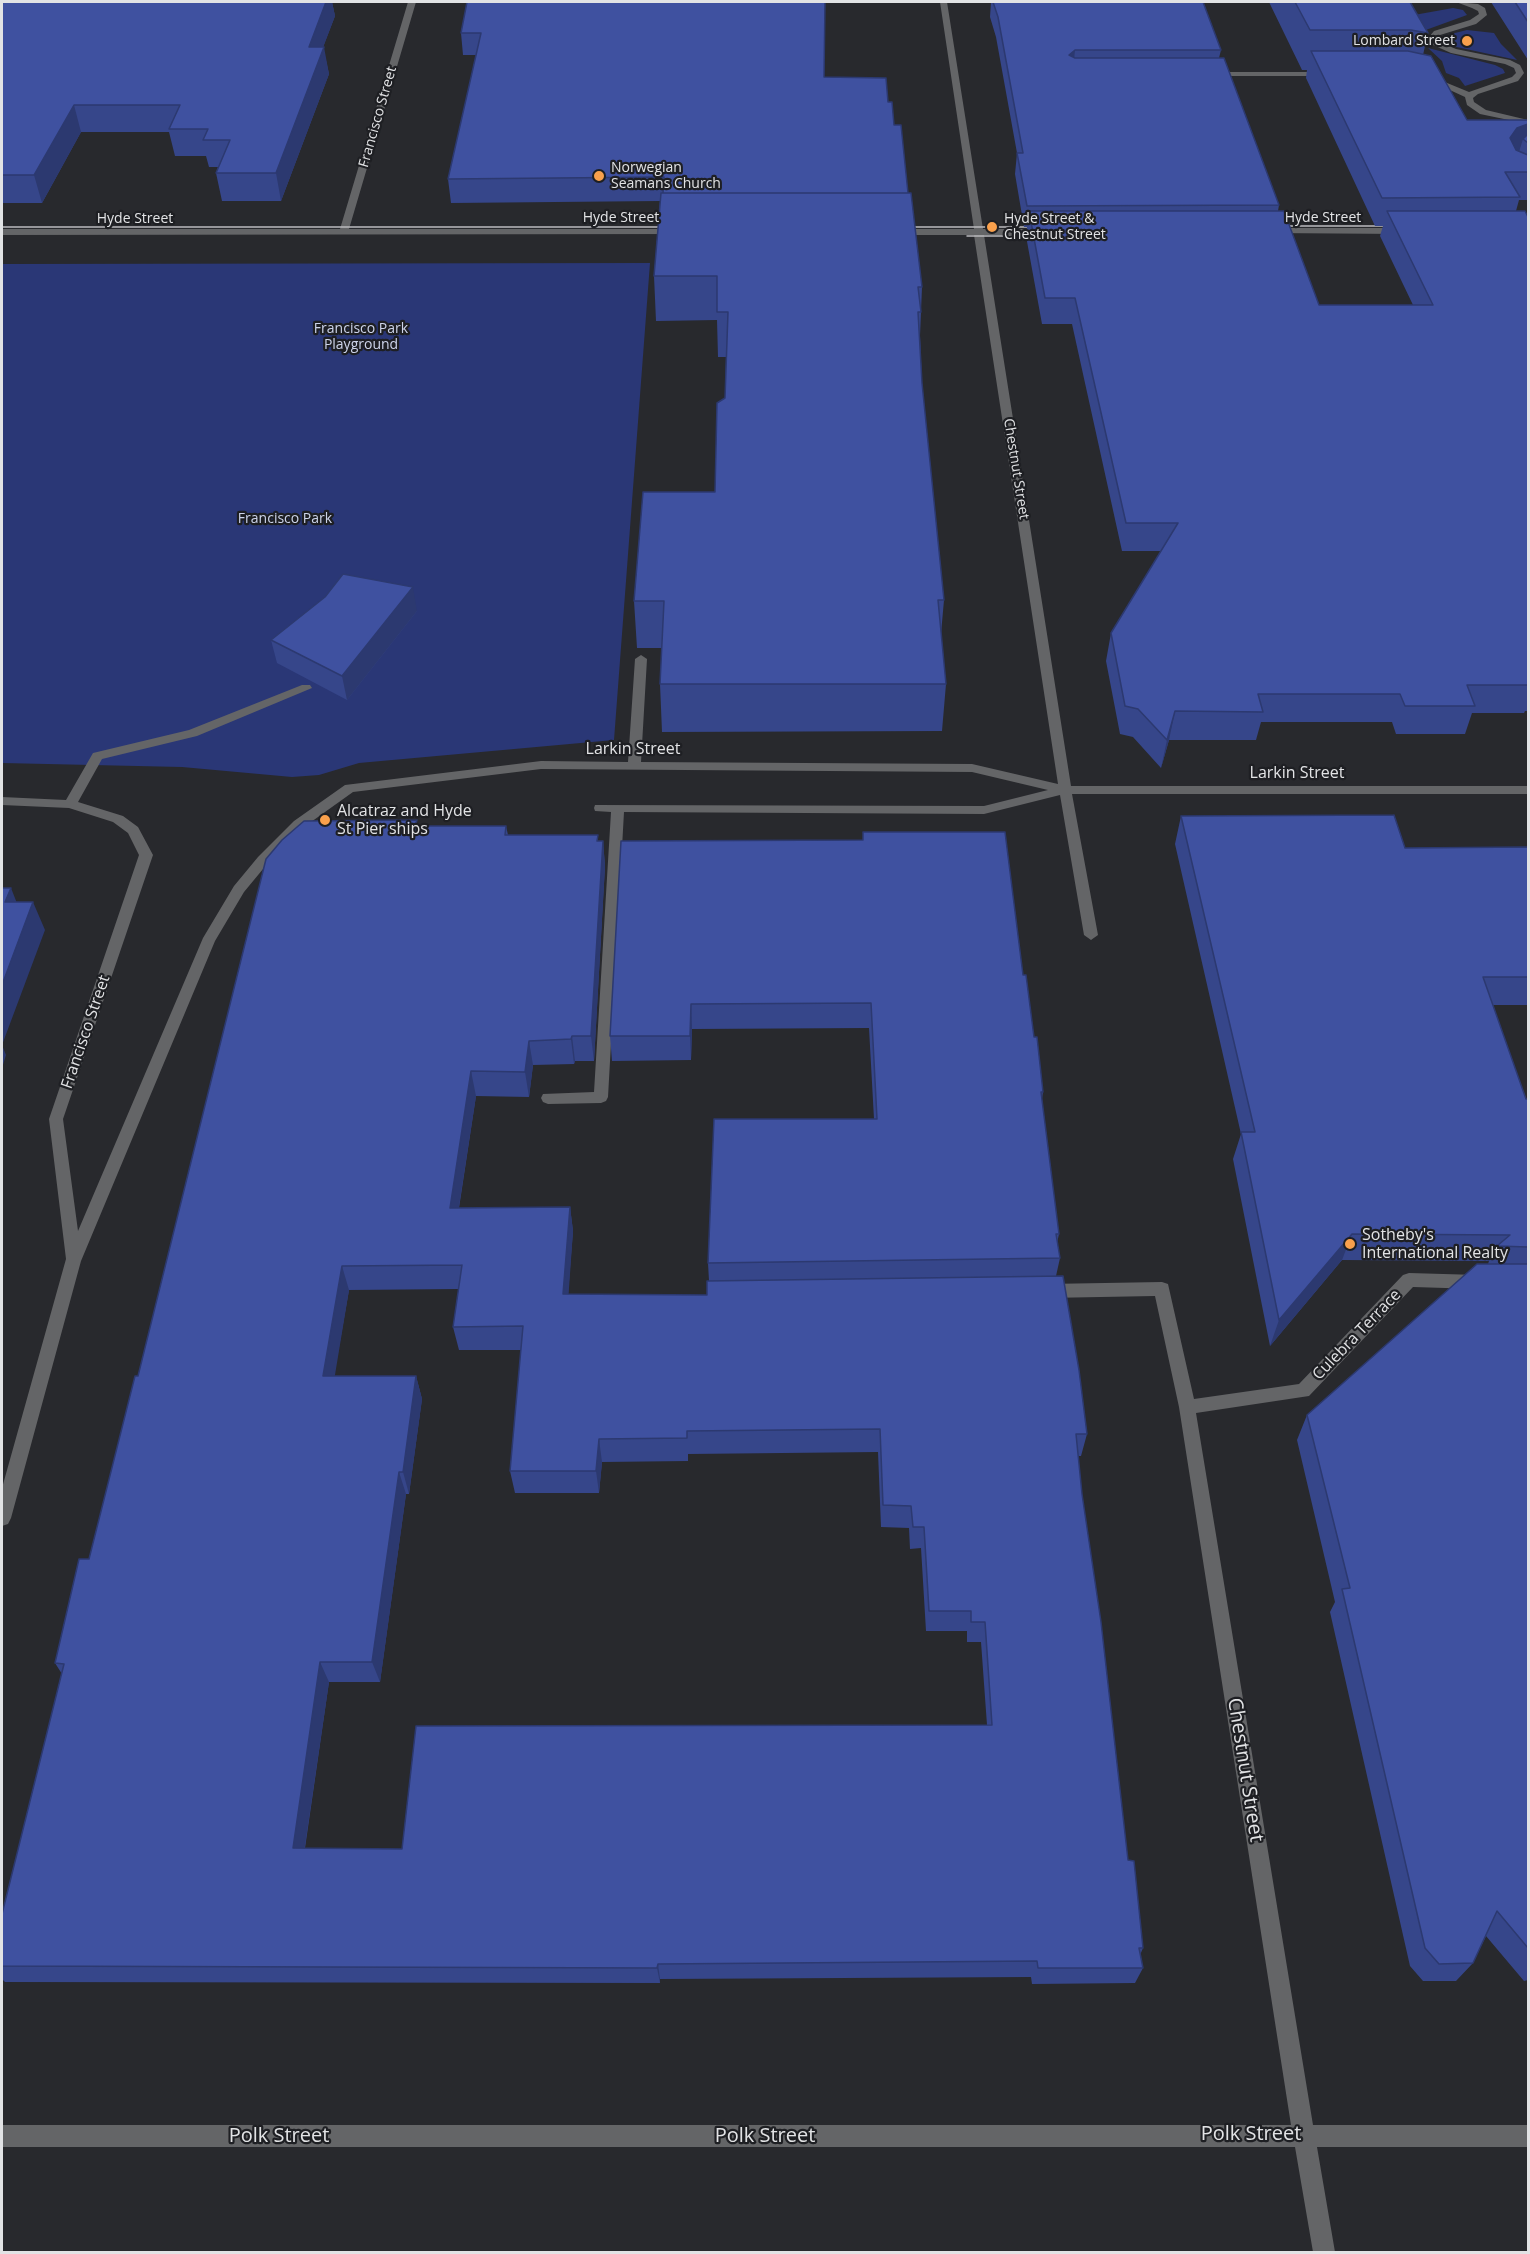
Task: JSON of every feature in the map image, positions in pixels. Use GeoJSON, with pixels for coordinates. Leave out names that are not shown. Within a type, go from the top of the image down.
{"type":"FeatureCollection","features":[{"type":"Feature","properties":{"kind":"street","name":"Francisco Street"},"geometry":{"type":"LineString","coordinates":[[344,232],[412,2]]}},
{"type":"Feature","properties":{"kind":"street","name":"Chestnut Street"},"geometry":{"type":"LineString","coordinates":[[943,2],[1065,790],[1091,935]]}},
{"type":"Feature","properties":{"kind":"street"},"geometry":{"type":"LineString","coordinates":[[1459,2],[1475,6],[1482,10],[1483,15],[1473,22],[1437,33],[1433,37],[1436,43],[1454,51],[1508,62],[1517,67],[1520,73],[1515,80],[1479,90],[1471,96],[1470,103],[1479,110],[1528,122]]}},
{"type":"Feature","properties":{"kind":"street"},"geometry":{"type":"LineString","coordinates":[[1204,74],[1336,74]]}},
{"type":"Feature","properties":{"kind":"street"},"geometry":{"type":"LineString","coordinates":[[1419,77],[1471,96]]}},
{"type":"Feature","properties":{"kind":"street","name":"Hyde Street"},"geometry":{"type":"LineString","coordinates":[[1266,231],[1409,231]]}},
{"type":"Feature","properties":{"kind":"street","name":"Hyde Street"},"geometry":{"type":"LineString","coordinates":[[2,232],[692,232]]}},
{"type":"Feature","properties":{"kind":"street"},"geometry":{"type":"LineString","coordinates":[[881,232],[1052,232]]}},
{"type":"Feature","properties":{"kind":"street"},"geometry":{"type":"LineString","coordinates":[[634,765],[641,659]]}},
{"type":"Feature","properties":{"kind":"street"},"geometry":{"type":"LineString","coordinates":[[2,801],[70,804],[98,756],[194,733],[306,687]]}},
{"type":"Feature","properties":{"kind":"street","name":"Larkin Street"},"geometry":{"type":"LineString","coordinates":[[239,889],[263,860],[299,824],[350,788],[540,765],[972,768],[1065,790],[1528,790]]}},
{"type":"Feature","properties":{"kind":"street","name":"Larkin Street"},"geometry":{"type":"LineString","coordinates":[[600,808],[984,810],[1065,790]]}},
{"type":"Feature","properties":{"kind":"street","name":"Francisco Street"},"geometry":{"type":"LineString","coordinates":[[70,804],[118,819],[133,830],[146,855],[56,1119],[73,1261]]}},
{"type":"Feature","properties":{"kind":"street"},"geometry":{"type":"LineString","coordinates":[[548,1098],[601,1097],[618,808]]}},
{"type":"Feature","properties":{"kind":"street","name":"Francisco Street"},"geometry":{"type":"LineString","coordinates":[[2,1518],[73,1261],[208,941],[239,889]]}},
{"type":"Feature","properties":{"kind":"street","name":"Culebra Terrace"},"geometry":{"type":"LineString","coordinates":[[1187,1407],[1303,1391],[1409,1280],[1493,1282]]}},
{"type":"Feature","properties":{"kind":"street","name":"Chestnut Street"},"geometry":{"type":"LineString","coordinates":[[1032,1291],[1162,1289],[1187,1407],[1282,2008],[1324,2253]]}},
{"type":"Feature","properties":{"kind":"street","name":"Polk Street"},"geometry":{"type":"LineString","coordinates":[[2,2136],[1305,2134],[1528,2136]]}},
{"type":"Feature","properties":{"kind":"green space"},"geometry":{"type":"Polygon","coordinates":[[[1453,8],[1463,10],[1467,15],[1423,31],[1414,15],[1453,8]]]}},
{"type":"Feature","properties":{"kind":"green space"},"geometry":{"type":"Polygon","coordinates":[[[1467,30],[1494,33],[1501,44],[1517,60],[1452,46],[1444,40],[1451,34],[1467,30]]]}},
{"type":"Feature","properties":{"kind":"green space"},"geometry":{"type":"Polygon","coordinates":[[[1428,48],[1495,65],[1503,69],[1505,73],[1465,86],[1459,78],[1446,73],[1442,61],[1428,48]]]}},
{"type":"Feature","properties":{"kind":"green space","name":"Francisco Park"},"geometry":{"type":"Polygon","coordinates":[[[650,263],[614,740],[359,763],[319,775],[292,777],[182,767],[2,763],[2,264],[650,263]]]}},
{"type":"Feature","properties":{"kind":"building"},"geometry":{"type":"Polygon","coordinates":[[[2,2],[326,2],[309,47],[324,47],[276,173],[216,173],[230,140],[203,140],[208,129],[169,129],[180,105],[74,105],[34,175],[2,175],[2,2]]]}},
{"type":"Feature","properties":{"kind":"building"},"geometry":{"type":"Polygon","coordinates":[[[467,2],[825,2],[824,77],[886,78],[888,102],[892,102],[894,125],[901,125],[908,193],[663,193],[664,177],[448,179],[481,33],[461,33],[467,2]]]}},
{"type":"Feature","properties":{"kind":"building"},"geometry":{"type":"Polygon","coordinates":[[[993,2],[1203,2],[1221,50],[1075,50],[1069,55],[1075,58],[1224,58],[1279,205],[1027,206],[1017,153],[1023,153],[998,17],[993,2]]]}},
{"type":"Feature","properties":{"kind":"building"},"geometry":{"type":"Polygon","coordinates":[[[1295,2],[1410,2],[1428,33],[1411,30],[1310,30],[1295,2]]]}},
{"type":"Feature","properties":{"kind":"building"},"geometry":{"type":"Polygon","coordinates":[[[1515,2],[1528,2],[1528,22],[1515,2]]]}},
{"type":"Feature","properties":{"kind":"building"},"geometry":{"type":"Polygon","coordinates":[[[1311,51],[1408,51],[1431,56],[1467,120],[1528,120],[1528,124],[1517,128],[1510,138],[1516,150],[1528,155],[1528,172],[1505,172],[1520,197],[1382,198],[1311,51]]]}},
{"type":"Feature","properties":{"kind":"building"},"geometry":{"type":"Polygon","coordinates":[[[661,193],[911,193],[922,287],[918,287],[921,312],[918,312],[922,383],[944,600],[938,600],[946,684],[660,684],[664,601],[634,601],[643,492],[715,492],[717,403],[725,398],[728,312],[717,312],[717,276],[654,276],[661,193]]]}},
{"type":"Feature","properties":{"kind":"building"},"geometry":{"type":"Polygon","coordinates":[[[1029,211],[1284,211],[1319,305],[1433,305],[1387,211],[1525,211],[1528,217],[1528,685],[1467,685],[1475,706],[1405,706],[1400,694],[1258,694],[1263,712],[1175,711],[1167,740],[1138,709],[1125,706],[1111,633],[1178,523],[1126,523],[1075,298],[1045,298],[1029,211]]]}},
{"type":"Feature","properties":{"kind":"building"},"geometry":{"type":"Polygon","coordinates":[[[343,574],[413,587],[342,676],[271,640],[325,597],[343,574]]]}},
{"type":"Feature","properties":{"kind":"building"},"geometry":{"type":"Polygon","coordinates":[[[1394,815],[1405,848],[1528,847],[1528,977],[1483,977],[1526,1099],[1528,1099],[1528,1247],[1497,1246],[1510,1235],[1352,1234],[1279,1320],[1241,1132],[1255,1132],[1181,816],[1394,815]]]}},
{"type":"Feature","properties":{"kind":"building"},"geometry":{"type":"Polygon","coordinates":[[[417,820],[415,826],[506,826],[505,835],[598,835],[597,841],[603,841],[591,1036],[529,1041],[525,1072],[471,1071],[450,1208],[570,1207],[563,1294],[707,1295],[707,1281],[1063,1276],[1087,1434],[1076,1434],[1082,1494],[1101,1622],[1128,1860],[1134,1861],[1143,1948],[1139,1948],[1143,1968],[1038,1968],[1037,1961],[658,1964],[657,1968],[2,1966],[2,1914],[64,1664],[55,1663],[79,1559],[89,1559],[135,1376],[138,1376],[266,859],[282,840],[304,821],[417,820]],[[462,1265],[342,1266],[323,1376],[416,1376],[403,1472],[399,1472],[372,1662],[320,1662],[293,1848],[402,1849],[416,1726],[992,1725],[985,1622],[971,1622],[971,1611],[929,1611],[924,1527],[913,1527],[911,1506],[883,1505],[880,1429],[687,1431],[687,1438],[599,1439],[596,1471],[510,1471],[523,1326],[453,1327],[462,1265]]]}},
{"type":"Feature","properties":{"kind":"building"},"geometry":{"type":"Polygon","coordinates":[[[863,832],[1005,832],[1023,975],[1026,975],[1034,1037],[1037,1037],[1060,1258],[708,1263],[714,1119],[877,1119],[871,1003],[691,1004],[690,1036],[610,1036],[621,841],[863,840],[863,832]]]}},
{"type":"Feature","properties":{"kind":"building"},"geometry":{"type":"Polygon","coordinates":[[[2,888],[11,888],[5,902],[33,902],[2,985],[2,888]]]}},
{"type":"Feature","properties":{"kind":"building"},"geometry":{"type":"Polygon","coordinates":[[[1477,1264],[1528,1264],[1528,1948],[1497,1911],[1473,1963],[1439,1964],[1425,1948],[1342,1589],[1350,1588],[1307,1415],[1477,1264]]]}},
{"type":"Feature","properties":{"kind":"tram line"},"geometry":{"type":"LineString","coordinates":[[1274,226],[1400,226]]}},
{"type":"Feature","properties":{"kind":"tram line"},"geometry":{"type":"LineString","coordinates":[[2,227],[674,227]]}},
{"type":"Feature","properties":{"kind":"tram line"},"geometry":{"type":"LineString","coordinates":[[899,227],[1043,227]]}},
{"type":"Feature","properties":{"kind":"tram line"},"geometry":{"type":"LineString","coordinates":[[967,236],[1027,236]]}},
{"type":"Feature","properties":{"kind":"place","name":"Lombard Street"},"geometry":{"type":"Point","coordinates":[1467,41]}},
{"type":"Feature","properties":{"kind":"place","name":"Norwegian Seamans Church"},"geometry":{"type":"Point","coordinates":[599,176]}},
{"type":"Feature","properties":{"kind":"place","name":"Hyde Street & Chestnut Street"},"geometry":{"type":"Point","coordinates":[992,227]}},
{"type":"Feature","properties":{"kind":"place","name":"Alcatraz and Hyde St Pier ships"},"geometry":{"type":"Point","coordinates":[325,820]}},
{"type":"Feature","properties":{"kind":"place","name":"Sotheby's International Realty"},"geometry":{"type":"Point","coordinates":[1350,1244]}},
{"type":"Feature","properties":{"kind":"park label","name":"Francisco Park Playground"},"geometry":{"type":"Point","coordinates":[361,338]}}]}
